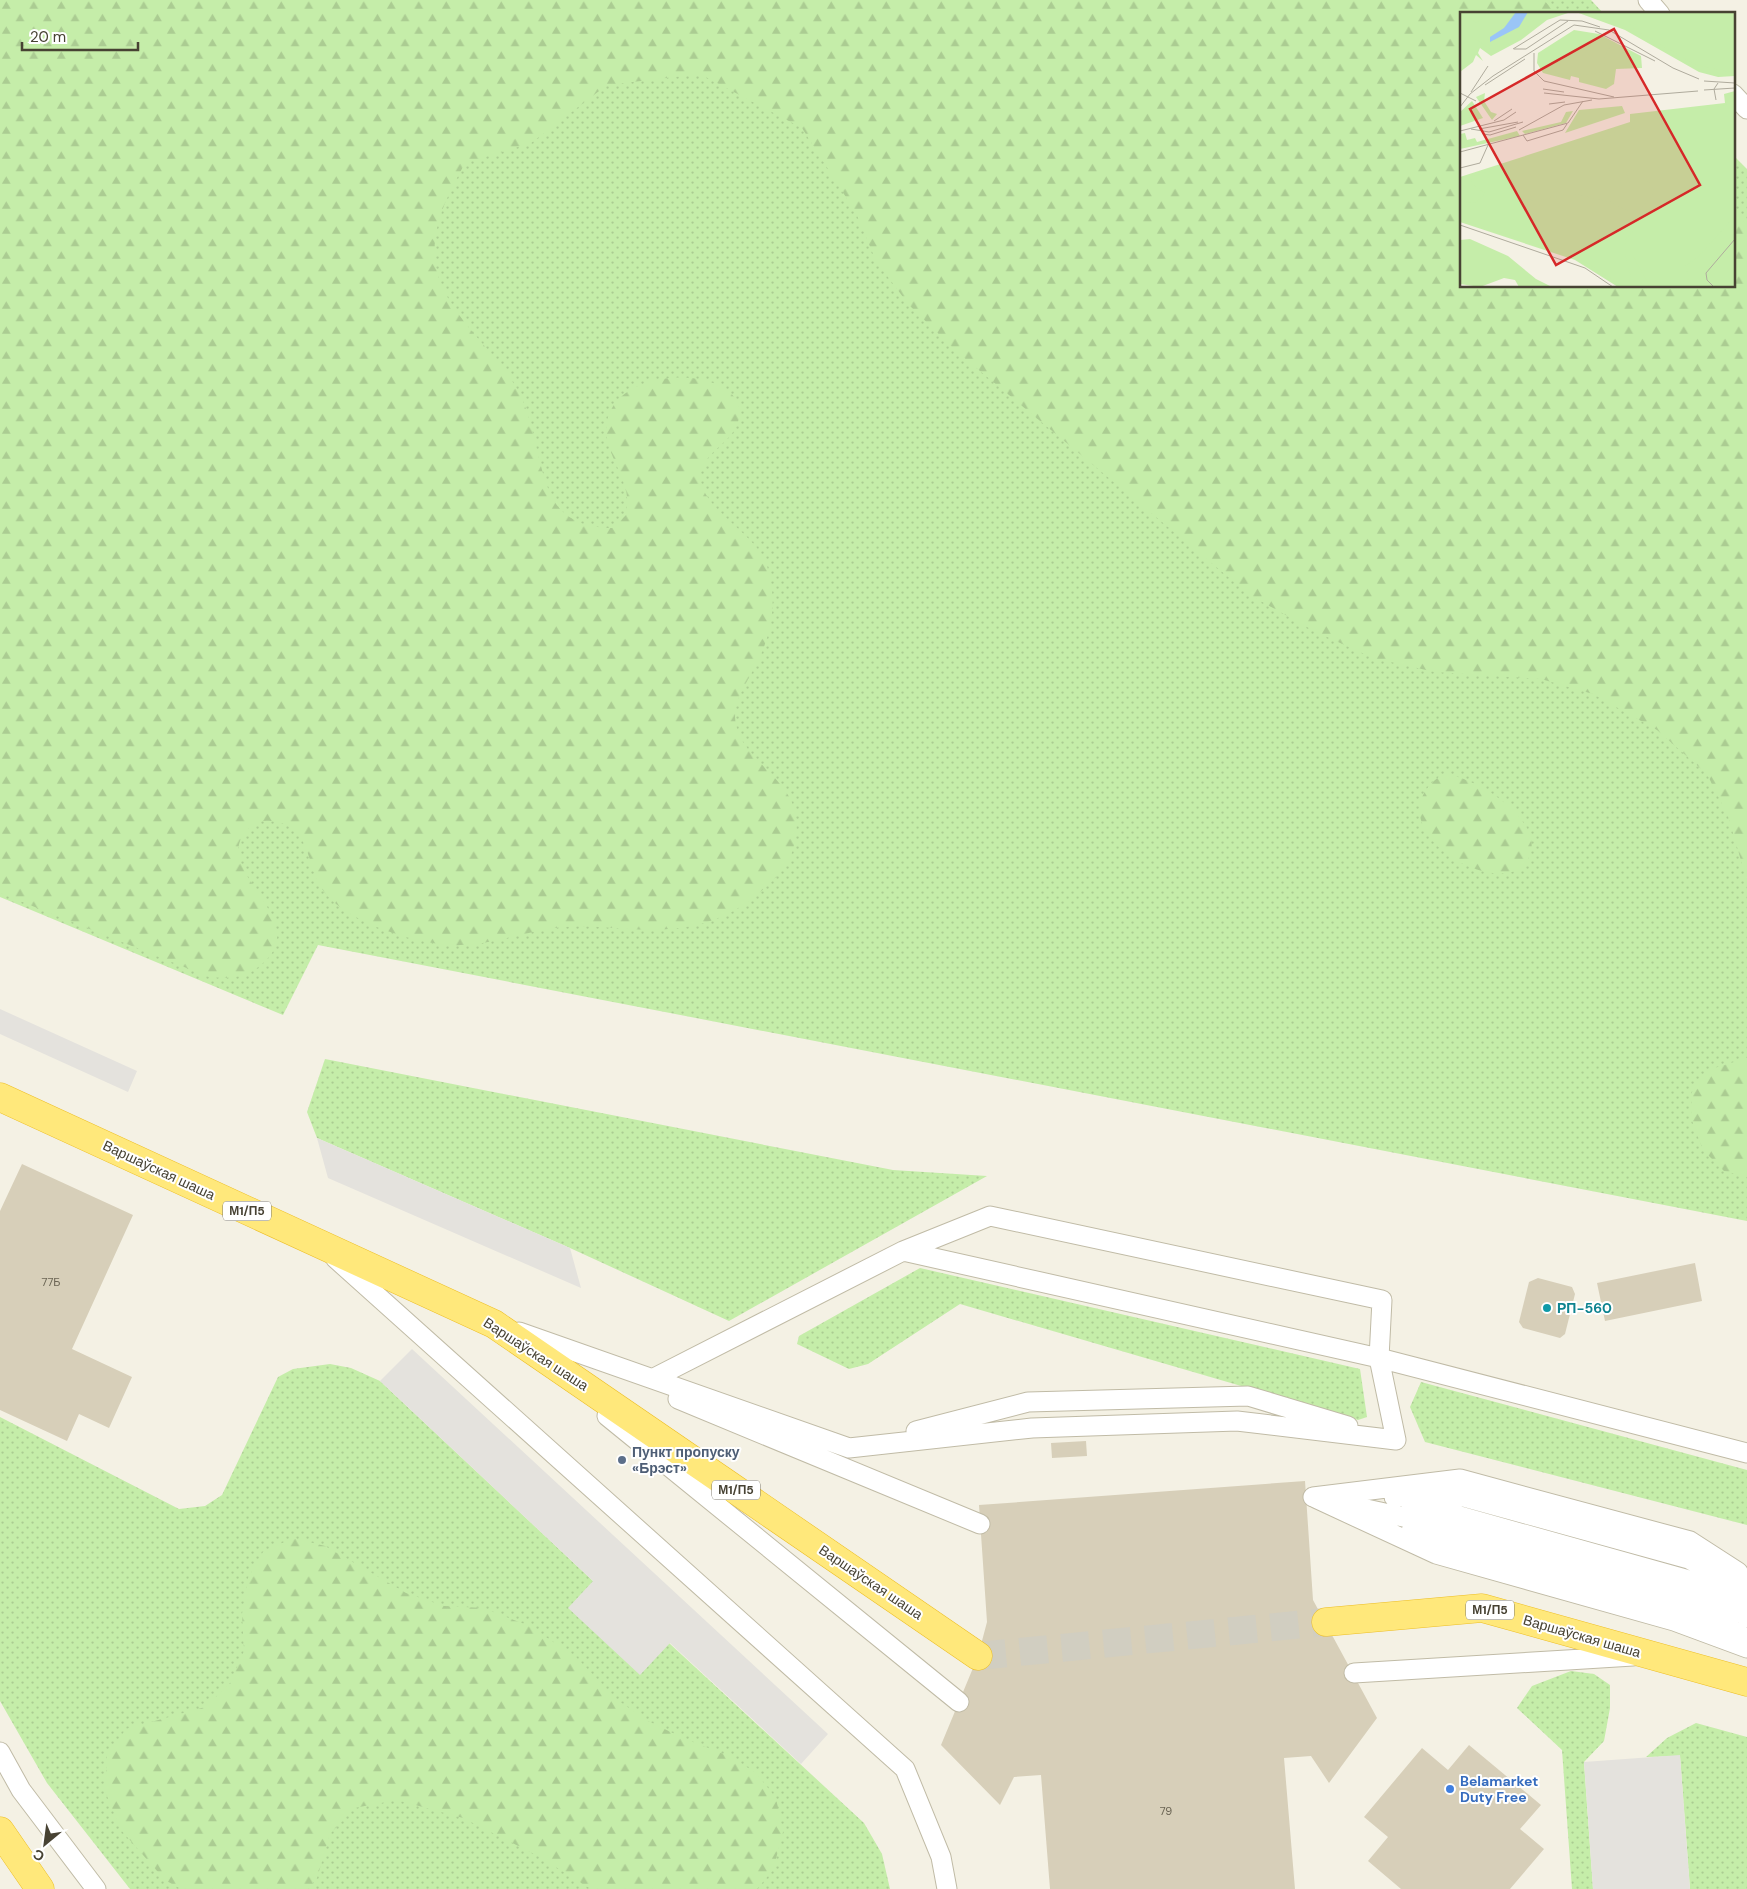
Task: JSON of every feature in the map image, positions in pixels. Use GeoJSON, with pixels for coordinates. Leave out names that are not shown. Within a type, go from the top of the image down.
{"type":"FeatureCollection","features":[{"type":"Feature","properties":{"kind":"highway","name":"Варшаўская шаша"},"geometry":{"type":"LineString","coordinates":[[0,1098],[494,1324],[978,1656]]}},
{"type":"Feature","properties":{"kind":"highway","name":"Варшаўская шаша"},"geometry":{"type":"LineString","coordinates":[[1326,1622],[1482,1608],[1747,1682]]}},
{"type":"Feature","properties":{"kind":"highway"},"geometry":{"type":"LineString","coordinates":[[0,1831],[40,1889]]}},
{"type":"Feature","properties":{"kind":"lane"},"geometry":{"type":"LineString","coordinates":[[1648,0],[1658,12]]}},
{"type":"Feature","properties":{"kind":"lane"},"geometry":{"type":"LineString","coordinates":[[1734,95],[1747,109]]}},
{"type":"Feature","properties":{"kind":"lane"},"geometry":{"type":"LineString","coordinates":[[654,1378],[903,1251],[990,1216],[1382,1300],[1379,1358],[1396,1440]]}},
{"type":"Feature","properties":{"kind":"lane"},"geometry":{"type":"LineString","coordinates":[[319,1244],[905,1769],[941,1857],[947,1889]]}},
{"type":"Feature","properties":{"kind":"lane"},"geometry":{"type":"LineString","coordinates":[[903,1251],[1379,1358],[1747,1453]]}},
{"type":"Feature","properties":{"kind":"lane"},"geometry":{"type":"LineString","coordinates":[[494,1324],[654,1378],[849,1448],[1032,1428],[1237,1421],[1396,1440]]}},
{"type":"Feature","properties":{"kind":"lane"},"geometry":{"type":"LineString","coordinates":[[494,1324],[980,1524]]}},
{"type":"Feature","properties":{"kind":"lane"},"geometry":{"type":"LineString","coordinates":[[494,1324],[959,1702]]}},
{"type":"Feature","properties":{"kind":"lane"},"geometry":{"type":"LineString","coordinates":[[849,1448],[1028,1402],[1248,1396],[1396,1440]]}},
{"type":"Feature","properties":{"kind":"lane"},"geometry":{"type":"LineString","coordinates":[[1313,1497],[1460,1479],[1690,1541],[1738,1572],[1747,1586]]}},
{"type":"Feature","properties":{"kind":"lane"},"geometry":{"type":"LineString","coordinates":[[1313,1497],[1464,1497],[1689,1559],[1730,1583],[1747,1603]]}},
{"type":"Feature","properties":{"kind":"lane"},"geometry":{"type":"LineString","coordinates":[[1313,1497],[1449,1513],[1487,1523],[1685,1579],[1724,1596],[1747,1618]]}},
{"type":"Feature","properties":{"kind":"lane"},"geometry":{"type":"LineString","coordinates":[[1313,1497],[1440,1526],[1682,1592],[1718,1609],[1747,1630]]}},
{"type":"Feature","properties":{"kind":"lane"},"geometry":{"type":"LineString","coordinates":[[1313,1497],[1440,1541],[1677,1607],[1712,1619],[1747,1639]]}},
{"type":"Feature","properties":{"kind":"lane"},"geometry":{"type":"LineString","coordinates":[[1313,1497],[1436,1554],[1674,1621],[1747,1648]]}},
{"type":"Feature","properties":{"kind":"lane"},"geometry":{"type":"LineString","coordinates":[[1354,1673],[1649,1654]]}},
{"type":"Feature","properties":{"kind":"lane"},"geometry":{"type":"LineString","coordinates":[[0,1752],[21,1790],[96,1889]]}},
{"type":"Feature","properties":{"kind":"green space"},"geometry":{"type":"Polygon","coordinates":[[[0,0],[1591,0],[1602,12],[1460,12],[1460,288],[1734,288],[1734,156],[1747,169],[1747,1221],[318,945],[283,1015],[0,897],[0,0]]]}},
{"type":"Feature","properties":{"kind":"green space"},"geometry":{"type":"Polygon","coordinates":[[[0,0],[1544,0],[1554,12],[1460,12],[1460,288],[1734,288],[1734,211],[1747,225],[1747,881],[1728,816],[1707,774],[1657,730],[1593,694],[1541,679],[1435,672],[1373,658],[1314,631],[1250,595],[957,352],[909,305],[876,261],[856,213],[802,128],[700,74],[607,85],[531,143],[465,163],[448,197],[439,221],[436,233],[435,259],[438,277],[456,311],[495,358],[517,389],[528,416],[540,463],[550,492],[556,504],[574,520],[597,527],[613,528],[626,515],[627,500],[624,482],[609,448],[606,430],[607,421],[617,401],[636,387],[659,379],[684,378],[708,381],[727,390],[738,404],[738,422],[735,429],[707,460],[703,466],[701,479],[704,492],[713,504],[759,551],[766,563],[770,577],[773,605],[769,632],[759,659],[739,699],[735,717],[738,732],[745,745],[785,790],[792,803],[796,818],[797,828],[794,846],[787,862],[777,876],[754,897],[738,908],[705,923],[688,927],[650,930],[588,926],[564,927],[536,931],[494,941],[451,945],[402,936],[350,914],[326,894],[319,884],[307,850],[295,831],[285,825],[271,821],[262,821],[249,828],[239,844],[240,860],[248,877],[270,912],[277,929],[275,947],[256,969],[243,975],[223,978],[209,977],[0,893],[0,0]]]}},
{"type":"Feature","properties":{"kind":"green space"},"geometry":{"type":"Polygon","coordinates":[[[1443,774],[1456,776],[1487,790],[1515,812],[1525,825],[1531,838],[1531,852],[1528,860],[1522,867],[1499,874],[1478,870],[1457,861],[1438,847],[1425,830],[1420,811],[1425,792],[1443,774]]]}},
{"type":"Feature","properties":{"kind":"green space"},"geometry":{"type":"Polygon","coordinates":[[[1747,1058],[1747,1177],[1724,1171],[1703,1150],[1691,1118],[1692,1092],[1708,1070],[1747,1058]]]}},
{"type":"Feature","properties":{"kind":"green space"},"geometry":{"type":"Polygon","coordinates":[[[325,1059],[893,1170],[987,1176],[729,1321],[570,1248],[317,1138],[307,1112],[325,1059]]]}},
{"type":"Feature","properties":{"kind":"green space"},"geometry":{"type":"Polygon","coordinates":[[[920,1268],[1360,1369],[1367,1417],[1358,1420],[960,1304],[868,1364],[849,1369],[797,1344],[799,1336],[920,1268]]]}},
{"type":"Feature","properties":{"kind":"green space"},"geometry":{"type":"Polygon","coordinates":[[[330,1364],[351,1368],[380,1381],[593,1581],[640,1674],[669,1643],[864,1823],[882,1854],[890,1889],[130,1889],[47,1783],[0,1701],[0,1417],[179,1509],[205,1506],[222,1495],[278,1377],[293,1369],[330,1364]]]}},
{"type":"Feature","properties":{"kind":"green space"},"geometry":{"type":"Polygon","coordinates":[[[1421,1382],[1747,1470],[1747,1525],[1425,1442],[1410,1407],[1421,1382]]]}},
{"type":"Feature","properties":{"kind":"green space"},"geometry":{"type":"Polygon","coordinates":[[[293,1538],[325,1546],[406,1593],[444,1606],[483,1608],[527,1625],[575,1656],[616,1699],[646,1720],[683,1738],[731,1757],[756,1773],[776,1798],[783,1832],[773,1870],[757,1889],[591,1889],[538,1856],[463,1818],[397,1800],[354,1808],[330,1834],[317,1878],[308,1889],[181,1889],[165,1880],[121,1830],[105,1791],[107,1755],[126,1729],[205,1707],[230,1683],[244,1651],[242,1614],[248,1578],[263,1552],[293,1538]]]}},
{"type":"Feature","properties":{"kind":"green space"},"geometry":{"type":"Polygon","coordinates":[[[1571,1671],[1594,1674],[1610,1685],[1610,1708],[1604,1741],[1584,1762],[1593,1889],[1572,1889],[1562,1750],[1517,1708],[1532,1686],[1571,1671]]]}},
{"type":"Feature","properties":{"kind":"green space"},"geometry":{"type":"Polygon","coordinates":[[[1696,1723],[1747,1737],[1747,1889],[1690,1889],[1680,1756],[1646,1757],[1667,1738],[1696,1723]]]}},
{"type":"Feature","properties":{"kind":"shaded area"},"geometry":{"type":"Polygon","coordinates":[[[0,1009],[137,1071],[128,1092],[0,1034],[0,1009]]]}},
{"type":"Feature","properties":{"kind":"shaded area"},"geometry":{"type":"Polygon","coordinates":[[[317,1138],[570,1248],[581,1288],[328,1178],[317,1138]]]}},
{"type":"Feature","properties":{"kind":"shaded area"},"geometry":{"type":"Polygon","coordinates":[[[412,1349],[828,1734],[801,1764],[670,1643],[640,1675],[568,1608],[593,1581],[380,1381],[412,1349]]]}},
{"type":"Feature","properties":{"kind":"shaded area"},"geometry":{"type":"Polygon","coordinates":[[[1680,1755],[1690,1889],[1593,1889],[1584,1762],[1680,1755]]]}},
{"type":"Feature","properties":{"kind":"building"},"geometry":{"type":"Polygon","coordinates":[[[22,1164],[133,1215],[72,1349],[132,1377],[109,1428],[79,1414],[67,1441],[0,1410],[0,1211],[22,1164]]]}},
{"type":"Feature","properties":{"kind":"building"},"geometry":{"type":"Polygon","coordinates":[[[1695,1263],[1702,1301],[1605,1321],[1597,1283],[1695,1263]]]}},
{"type":"Feature","properties":{"kind":"building","name":"РП-560"},"geometry":{"type":"Polygon","coordinates":[[[1538,1278],[1572,1287],[1575,1294],[1565,1334],[1560,1338],[1523,1328],[1519,1322],[1529,1282],[1538,1278]]]}},
{"type":"Feature","properties":{"kind":"building"},"geometry":{"type":"Polygon","coordinates":[[[1086,1441],[1087,1456],[1052,1458],[1051,1443],[1086,1441]]]}},
{"type":"Feature","properties":{"kind":"building"},"geometry":{"type":"Polygon","coordinates":[[[1305,1481],[1313,1600],[1377,1718],[1329,1783],[1311,1756],[1284,1758],[1295,1889],[1050,1889],[1041,1775],[1014,1777],[1000,1805],[941,1745],[978,1656],[987,1622],[979,1505],[1305,1481]]]}},
{"type":"Feature","properties":{"kind":"building"},"geometry":{"type":"Polygon","coordinates":[[[1469,1745],[1541,1805],[1520,1829],[1544,1849],[1510,1889],[1401,1889],[1368,1861],[1388,1837],[1364,1817],[1422,1748],[1448,1770],[1469,1745]]]}},
{"type":"Feature","properties":{"kind":"tunnel"},"geometry":{"type":"LineString","coordinates":[[978,1656],[1326,1622]]}},
{"type":"Feature","properties":{"kind":"place","name":"РП-560"},"geometry":{"type":"Point","coordinates":[1547,1308]}},
{"type":"Feature","properties":{"kind":"place","name":"Пункт пропуску «Брэст»"},"geometry":{"type":"Point","coordinates":[622,1460]}},
{"type":"Feature","properties":{"kind":"place","name":"Belamarket Duty Free"},"geometry":{"type":"Point","coordinates":[1450,1789]}}]}
